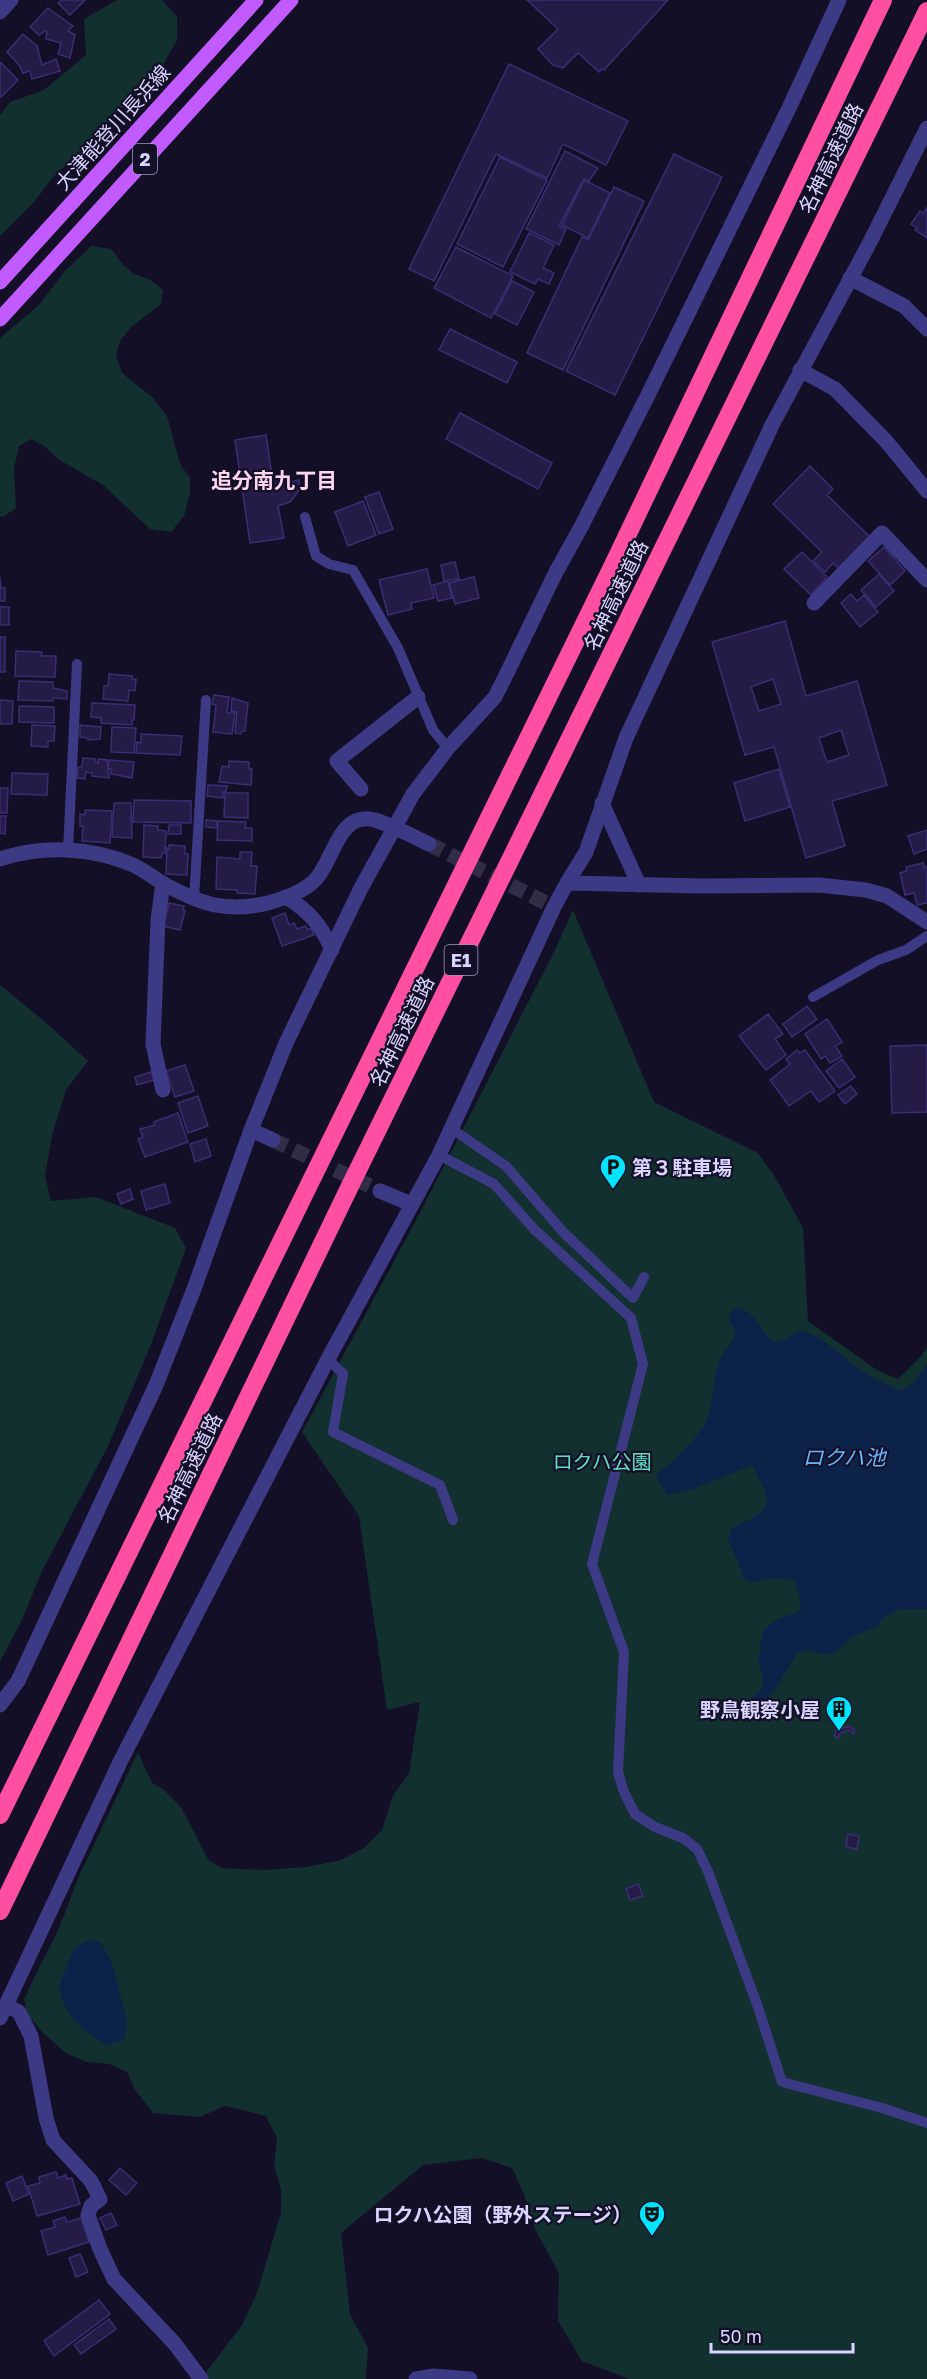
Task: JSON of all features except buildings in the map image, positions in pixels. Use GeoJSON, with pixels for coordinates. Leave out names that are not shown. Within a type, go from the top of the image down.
{"type":"FeatureCollection","features":[{"type":"Feature","properties":{"kind":"highway","name":"名神高速道路"},"geometry":{"type":"LineString","coordinates":[[0,1815],[613,565],[883,0]]}},
{"type":"Feature","properties":{"kind":"highway","name":"名神高速道路"},"geometry":{"type":"LineString","coordinates":[[0,1911],[350,1186],[927,11]]}},
{"type":"Feature","properties":{"kind":"main road","name":"大津能登川長浜線"},"geometry":{"type":"LineString","coordinates":[[0,282],[256,0]]}},
{"type":"Feature","properties":{"kind":"main road","name":"2"},"geometry":{"type":"LineString","coordinates":[[0,319],[291,0]]}},
{"type":"Feature","properties":{"kind":"street"},"geometry":{"type":"LineString","coordinates":[[0,12],[11,0]]}},
{"type":"Feature","properties":{"kind":"street"},"geometry":{"type":"LineString","coordinates":[[0,1704],[18,1681],[156,1385],[194,1289],[251,1130],[286,1043],[361,888],[413,794],[448,748],[495,697],[556,572],[647,397],[789,108],[839,0]]}},
{"type":"Feature","properties":{"kind":"street"},"geometry":{"type":"LineString","coordinates":[[201,2379],[175,2344],[114,2279],[88,2215],[91,2206],[100,2199],[91,2181],[53,2140],[46,2118],[31,2036],[19,2012],[3,2012],[121,1760],[328,1359],[452,1129],[554,907],[586,852],[626,738],[683,611],[800,370],[927,128]]}},
{"type":"Feature","properties":{"kind":"street"},"geometry":{"type":"LineString","coordinates":[[850,278],[904,306],[927,329]]}},
{"type":"Feature","properties":{"kind":"street"},"geometry":{"type":"LineString","coordinates":[[800,370],[835,389],[886,441],[927,491]]}},
{"type":"Feature","properties":{"kind":"street"},"geometry":{"type":"LineString","coordinates":[[814,603],[882,533],[927,580]]}},
{"type":"Feature","properties":{"kind":"street"},"geometry":{"type":"LineString","coordinates":[[361,789],[337,760],[418,697]]}},
{"type":"Feature","properties":{"kind":"street"},"geometry":{"type":"LineString","coordinates":[[602,803],[639,885]]}},
{"type":"Feature","properties":{"kind":"street"},"geometry":{"type":"LineString","coordinates":[[0,859],[24,851],[97,852],[136,866],[194,899],[221,908],[248,906],[286,897],[300,891],[317,877],[342,832],[352,823],[374,820],[429,844]]}},
{"type":"Feature","properties":{"kind":"street"},"geometry":{"type":"LineString","coordinates":[[163,883],[158,920],[153,1044],[163,1090]]}},
{"type":"Feature","properties":{"kind":"street"},"geometry":{"type":"LineString","coordinates":[[567,883],[795,884],[866,890],[887,896],[927,922]]}},
{"type":"Feature","properties":{"kind":"street"},"geometry":{"type":"LineString","coordinates":[[286,897],[303,907],[317,921],[332,950]]}},
{"type":"Feature","properties":{"kind":"street"},"geometry":{"type":"LineString","coordinates":[[251,1130],[273,1140]]}},
{"type":"Feature","properties":{"kind":"street"},"geometry":{"type":"LineString","coordinates":[[380,1191],[411,1204]]}},
{"type":"Feature","properties":{"kind":"street"},"geometry":{"type":"LineString","coordinates":[[416,2379],[434,2376],[470,2379]]}},
{"type":"Feature","properties":{"kind":"lane"},"geometry":{"type":"LineString","coordinates":[[305,518],[316,556],[329,564],[353,570],[398,648],[433,730],[448,748]]}},
{"type":"Feature","properties":{"kind":"lane"},"geometry":{"type":"LineString","coordinates":[[68,851],[77,664]]}},
{"type":"Feature","properties":{"kind":"lane"},"geometry":{"type":"LineString","coordinates":[[194,899],[206,700]]}},
{"type":"Feature","properties":{"kind":"lane"},"geometry":{"type":"LineString","coordinates":[[813,997],[878,960],[906,950],[927,936]]}},
{"type":"Feature","properties":{"kind":"lane"},"geometry":{"type":"LineString","coordinates":[[452,1129],[506,1166],[563,1232],[633,1298],[644,1277]]}},
{"type":"Feature","properties":{"kind":"lane"},"geometry":{"type":"LineString","coordinates":[[439,1155],[494,1184],[534,1229],[631,1318],[643,1364],[592,1564],[624,1652],[618,1772],[624,1792],[635,1814],[655,1827],[683,1838],[697,1850],[707,1869],[758,2007],[782,2082],[927,2122]]}},
{"type":"Feature","properties":{"kind":"lane"},"geometry":{"type":"LineString","coordinates":[[328,1359],[343,1374],[333,1432],[440,1485],[453,1520]]}},
{"type":"Feature","properties":{"kind":"green space"},"geometry":{"type":"Polygon","coordinates":[[[117,0],[162,0],[177,17],[177,40],[162,67],[52,178],[35,201],[0,236],[0,115],[10,102],[44,90],[86,55],[84,19],[117,0]]]}},
{"type":"Feature","properties":{"kind":"green space"},"geometry":{"type":"Polygon","coordinates":[[[91,246],[111,249],[124,266],[134,274],[149,279],[163,290],[161,304],[130,328],[120,341],[116,355],[122,373],[153,398],[167,416],[180,464],[190,478],[190,493],[184,516],[171,532],[150,529],[103,485],[58,459],[44,446],[31,439],[19,446],[14,468],[16,508],[3,517],[0,516],[0,338],[40,304],[64,272],[91,246]]]}},
{"type":"Feature","properties":{"kind":"green space","name":"ロクハ公園"},"geometry":{"type":"Polygon","coordinates":[[[573,910],[654,1102],[758,1153],[775,1177],[803,1228],[808,1321],[877,1370],[898,1379],[927,1347],[927,2379],[629,2379],[582,2361],[558,2321],[559,2273],[535,2229],[524,2194],[512,2168],[481,2158],[423,2165],[341,2233],[350,2314],[368,2348],[366,2379],[201,2379],[242,2325],[257,2293],[281,2213],[281,2189],[274,2165],[277,2138],[266,2116],[225,2106],[200,2117],[153,2113],[135,2090],[127,2072],[109,2064],[87,2062],[67,2054],[42,2032],[28,2015],[24,2000],[57,1933],[79,1876],[138,1752],[152,1783],[163,1789],[181,1807],[209,1861],[222,1868],[263,1870],[307,1867],[341,1860],[364,1848],[382,1830],[393,1796],[409,1773],[420,1702],[387,1710],[359,1516],[302,1432],[413,1226],[554,952],[573,910]]]}},
{"type":"Feature","properties":{"kind":"green space"},"geometry":{"type":"Polygon","coordinates":[[[0,985],[88,1061],[66,1090],[52,1135],[45,1176],[51,1201],[96,1197],[175,1228],[186,1248],[150,1347],[108,1446],[42,1571],[21,1622],[0,1661],[0,985]]]}},
{"type":"Feature","properties":{"kind":"water","name":"ロクハ池"},"geometry":{"type":"Polygon","coordinates":[[[736,1308],[752,1316],[772,1341],[783,1340],[799,1331],[809,1333],[824,1341],[861,1370],[899,1391],[912,1384],[927,1365],[927,1609],[901,1609],[884,1617],[877,1627],[851,1637],[839,1649],[827,1655],[807,1650],[797,1653],[759,1711],[753,1718],[744,1720],[739,1717],[737,1712],[739,1708],[757,1694],[763,1682],[758,1658],[763,1633],[777,1620],[801,1610],[794,1580],[772,1578],[750,1582],[742,1578],[742,1571],[728,1540],[733,1527],[763,1510],[767,1504],[767,1497],[752,1465],[693,1489],[667,1495],[656,1475],[688,1446],[707,1420],[718,1365],[736,1333],[729,1319],[730,1312],[736,1308]]]}},
{"type":"Feature","properties":{"kind":"water"},"geometry":{"type":"Polygon","coordinates":[[[90,1940],[101,1943],[112,1963],[127,2021],[124,2040],[106,2045],[73,2018],[66,2009],[60,1989],[61,1979],[72,1953],[81,1944],[90,1940]]]}},
{"type":"Feature","properties":{"kind":"tunnel"},"geometry":{"type":"LineString","coordinates":[[429,844],[554,907]]}},
{"type":"Feature","properties":{"kind":"tunnel"},"geometry":{"type":"LineString","coordinates":[[273,1140],[380,1191]]}},
{"type":"Feature","properties":{"kind":"place","name":"第３駐車場"},"geometry":{"type":"Point","coordinates":[613,1190]}},
{"type":"Feature","properties":{"kind":"place","name":"野鳥観察小屋"},"geometry":{"type":"Point","coordinates":[839,1732]}},
{"type":"Feature","properties":{"kind":"place","name":"ロクハ公園（野外ステージ）"},"geometry":{"type":"Point","coordinates":[652,2237]}},
{"type":"Feature","properties":{"kind":"district","name":"追分南九丁目"},"geometry":{"type":"Point","coordinates":[274,480]}}]}
